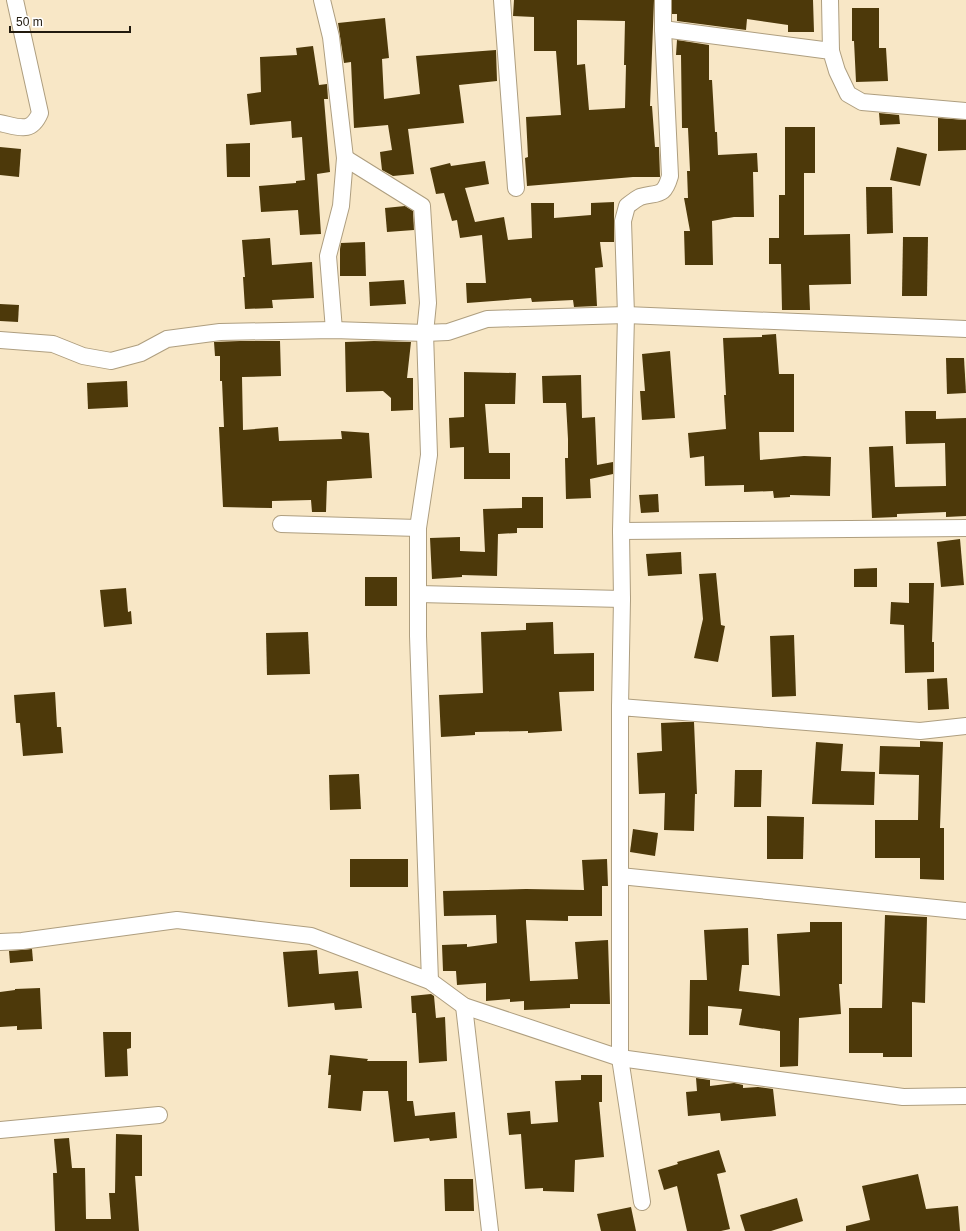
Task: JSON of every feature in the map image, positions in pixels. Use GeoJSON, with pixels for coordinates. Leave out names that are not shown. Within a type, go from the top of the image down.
{"type":"FeatureCollection","features":[{"type":"Feature","properties":{"kind":"street"},"geometry":{"type":"LineString","coordinates":[[0,123],[27,128],[36,124],[40,113],[15,0]]}},
{"type":"Feature","properties":{"kind":"street"},"geometry":{"type":"LineString","coordinates":[[322,0],[331,37],[345,158],[341,206],[328,256],[334,330]]}},
{"type":"Feature","properties":{"kind":"street"},"geometry":{"type":"LineString","coordinates":[[502,0],[516,188]]}},
{"type":"Feature","properties":{"kind":"street"},"geometry":{"type":"LineString","coordinates":[[642,1202],[620,1058],[621,531],[626,315],[623,221],[627,206],[639,198],[657,195],[667,188],[670,176],[663,0]]}},
{"type":"Feature","properties":{"kind":"street"},"geometry":{"type":"LineString","coordinates":[[830,0],[830,51],[837,71],[848,94],[862,102],[966,111]]}},
{"type":"Feature","properties":{"kind":"street"},"geometry":{"type":"LineString","coordinates":[[663,29],[830,51]]}},
{"type":"Feature","properties":{"kind":"street"},"geometry":{"type":"LineString","coordinates":[[345,158],[422,206],[428,303],[425,333],[429,455],[424,497],[418,528],[418,636],[430,981]]}},
{"type":"Feature","properties":{"kind":"street"},"geometry":{"type":"LineString","coordinates":[[0,340],[53,344],[83,356],[110,360],[142,353],[167,339],[220,332],[334,330],[425,333],[448,332],[487,319],[626,315],[966,329]]}},
{"type":"Feature","properties":{"kind":"street"},"geometry":{"type":"LineString","coordinates":[[281,524],[418,528]]}},
{"type":"Feature","properties":{"kind":"street"},"geometry":{"type":"LineString","coordinates":[[621,531],[966,528]]}},
{"type":"Feature","properties":{"kind":"street"},"geometry":{"type":"LineString","coordinates":[[419,594],[622,599]]}},
{"type":"Feature","properties":{"kind":"street"},"geometry":{"type":"LineString","coordinates":[[620,707],[920,731],[966,726]]}},
{"type":"Feature","properties":{"kind":"street"},"geometry":{"type":"LineString","coordinates":[[620,876],[966,911]]}},
{"type":"Feature","properties":{"kind":"street"},"geometry":{"type":"LineString","coordinates":[[0,942],[22,941],[177,920],[311,936],[430,981],[464,1006],[620,1058],[903,1097],[966,1096]]}},
{"type":"Feature","properties":{"kind":"street"},"geometry":{"type":"LineString","coordinates":[[464,1006],[490,1231]]}},
{"type":"Feature","properties":{"kind":"street"},"geometry":{"type":"LineString","coordinates":[[0,1130],[159,1115]]}},
{"type":"Feature","properties":{"kind":"building"},"geometry":{"type":"Polygon","coordinates":[[[514,0],[654,0],[650,106],[652,106],[655,147],[659,147],[660,177],[633,177],[527,186],[525,158],[528,157],[526,117],[561,115],[556,51],[534,51],[534,17],[513,16],[514,0]],[[577,20],[577,65],[585,64],[589,110],[625,108],[625,21],[577,20]]]}},
{"type":"Feature","properties":{"kind":"building"},"geometry":{"type":"Polygon","coordinates":[[[672,0],[813,0],[814,32],[788,32],[788,25],[747,19],[746,30],[677,21],[677,14],[672,14],[672,0]]]}},
{"type":"Feature","properties":{"kind":"building"},"geometry":{"type":"Polygon","coordinates":[[[852,8],[879,8],[879,48],[886,48],[888,81],[856,82],[854,41],[852,41],[852,8]]]}},
{"type":"Feature","properties":{"kind":"building"},"geometry":{"type":"Polygon","coordinates":[[[385,18],[389,58],[382,59],[384,99],[420,94],[416,56],[496,50],[497,81],[459,85],[464,123],[408,129],[414,174],[393,176],[382,170],[380,152],[392,150],[388,125],[354,128],[351,62],[344,63],[338,23],[385,18]]]}},
{"type":"Feature","properties":{"kind":"building"},"geometry":{"type":"Polygon","coordinates":[[[677,40],[709,45],[709,80],[712,80],[718,155],[757,153],[758,172],[753,172],[754,217],[734,217],[712,221],[713,265],[685,265],[684,231],[690,231],[684,198],[688,198],[687,171],[690,171],[688,128],[682,128],[681,55],[676,55],[677,40]]]}},
{"type":"Feature","properties":{"kind":"building"},"geometry":{"type":"Polygon","coordinates":[[[313,46],[319,85],[327,84],[328,99],[324,99],[330,172],[317,174],[321,234],[300,235],[298,210],[261,212],[259,186],[296,183],[296,181],[305,180],[302,137],[292,138],[291,121],[250,125],[247,94],[261,92],[260,57],[297,55],[296,48],[313,46]]]}},
{"type":"Feature","properties":{"kind":"building"},"geometry":{"type":"Polygon","coordinates":[[[879,113],[899,115],[900,124],[880,125],[879,113]]]}},
{"type":"Feature","properties":{"kind":"building"},"geometry":{"type":"Polygon","coordinates":[[[938,118],[966,120],[966,150],[938,151],[938,118]]]}},
{"type":"Feature","properties":{"kind":"building"},"geometry":{"type":"Polygon","coordinates":[[[785,127],[815,127],[815,173],[804,173],[804,235],[850,234],[851,284],[809,285],[810,310],[782,310],[781,264],[769,264],[769,238],[779,238],[779,195],[785,195],[785,127]]]}},
{"type":"Feature","properties":{"kind":"building"},"geometry":{"type":"Polygon","coordinates":[[[250,143],[250,177],[227,177],[226,144],[250,143]]]}},
{"type":"Feature","properties":{"kind":"building"},"geometry":{"type":"Polygon","coordinates":[[[0,147],[21,149],[19,177],[0,175],[0,147]]]}},
{"type":"Feature","properties":{"kind":"building"},"geometry":{"type":"Polygon","coordinates":[[[897,147],[927,154],[920,186],[890,180],[897,147]]]}},
{"type":"Feature","properties":{"kind":"building"},"geometry":{"type":"Polygon","coordinates":[[[485,161],[489,184],[465,188],[475,222],[504,217],[508,240],[532,238],[531,203],[554,203],[554,218],[591,215],[591,203],[614,202],[614,242],[600,242],[603,267],[595,268],[597,306],[574,307],[573,300],[532,302],[531,298],[467,303],[466,283],[486,283],[482,235],[460,238],[457,220],[452,221],[444,193],[436,194],[430,168],[450,163],[451,166],[485,161]]]}},
{"type":"Feature","properties":{"kind":"building"},"geometry":{"type":"Polygon","coordinates":[[[866,187],[892,187],[893,233],[867,234],[866,187]]]}},
{"type":"Feature","properties":{"kind":"building"},"geometry":{"type":"Polygon","coordinates":[[[405,206],[413,211],[414,230],[387,232],[385,208],[405,206]]]}},
{"type":"Feature","properties":{"kind":"building"},"geometry":{"type":"Polygon","coordinates":[[[903,237],[928,237],[927,296],[902,296],[903,237]]]}},
{"type":"Feature","properties":{"kind":"building"},"geometry":{"type":"Polygon","coordinates":[[[270,238],[272,265],[312,262],[314,298],[272,300],[273,308],[245,309],[243,277],[245,277],[242,240],[270,238]]]}},
{"type":"Feature","properties":{"kind":"building"},"geometry":{"type":"Polygon","coordinates":[[[365,242],[366,276],[340,276],[341,243],[365,242]]]}},
{"type":"Feature","properties":{"kind":"building"},"geometry":{"type":"Polygon","coordinates":[[[404,280],[406,304],[370,306],[369,282],[404,280]]]}},
{"type":"Feature","properties":{"kind":"building"},"geometry":{"type":"Polygon","coordinates":[[[0,304],[19,305],[18,322],[0,321],[0,304]]]}},
{"type":"Feature","properties":{"kind":"building"},"geometry":{"type":"Polygon","coordinates":[[[776,334],[779,374],[794,374],[794,432],[759,432],[760,460],[804,456],[831,457],[830,496],[790,495],[790,497],[774,498],[773,491],[744,492],[744,485],[705,486],[704,456],[690,458],[688,433],[726,429],[723,338],[762,337],[762,335],[776,334]]]}},
{"type":"Feature","properties":{"kind":"building"},"geometry":{"type":"Polygon","coordinates":[[[280,341],[281,376],[242,377],[243,430],[278,427],[279,441],[342,439],[341,431],[369,433],[372,478],[327,481],[326,512],[312,512],[311,500],[272,501],[272,508],[223,507],[219,427],[224,427],[222,381],[220,381],[220,356],[215,356],[214,342],[280,341]]]}},
{"type":"Feature","properties":{"kind":"building"},"geometry":{"type":"Polygon","coordinates":[[[345,342],[411,342],[407,378],[413,378],[413,410],[391,411],[391,398],[383,391],[346,392],[345,342]]]}},
{"type":"Feature","properties":{"kind":"building"},"geometry":{"type":"Polygon","coordinates":[[[670,351],[675,418],[642,420],[640,391],[645,391],[642,354],[670,351]]]}},
{"type":"Feature","properties":{"kind":"building"},"geometry":{"type":"Polygon","coordinates":[[[946,358],[964,358],[966,393],[947,394],[946,358]]]}},
{"type":"Feature","properties":{"kind":"building"},"geometry":{"type":"Polygon","coordinates":[[[464,372],[516,373],[515,404],[485,404],[489,453],[510,453],[510,479],[464,479],[464,447],[450,448],[449,418],[464,417],[464,372]]]}},
{"type":"Feature","properties":{"kind":"building"},"geometry":{"type":"Polygon","coordinates":[[[581,375],[582,418],[595,417],[597,465],[613,462],[613,474],[590,479],[591,498],[566,499],[565,458],[568,458],[568,439],[566,403],[543,403],[542,376],[581,375]]]}},
{"type":"Feature","properties":{"kind":"building"},"geometry":{"type":"Polygon","coordinates":[[[127,381],[128,407],[88,409],[87,383],[127,381]]]}},
{"type":"Feature","properties":{"kind":"building"},"geometry":{"type":"Polygon","coordinates":[[[905,411],[936,411],[936,419],[966,418],[966,516],[946,517],[946,512],[897,514],[897,517],[872,518],[869,447],[893,446],[895,487],[946,486],[945,443],[906,444],[905,411]]]}},
{"type":"Feature","properties":{"kind":"building"},"geometry":{"type":"Polygon","coordinates":[[[658,494],[659,512],[641,513],[639,495],[658,494]]]}},
{"type":"Feature","properties":{"kind":"building"},"geometry":{"type":"Polygon","coordinates":[[[522,497],[543,497],[543,528],[517,528],[517,533],[498,534],[497,576],[462,575],[462,577],[432,579],[430,538],[460,537],[460,551],[485,552],[483,509],[522,508],[522,497]]]}},
{"type":"Feature","properties":{"kind":"building"},"geometry":{"type":"Polygon","coordinates":[[[960,539],[964,585],[941,587],[937,542],[960,539]]]}},
{"type":"Feature","properties":{"kind":"building"},"geometry":{"type":"Polygon","coordinates":[[[681,552],[682,574],[648,576],[646,554],[681,552]]]}},
{"type":"Feature","properties":{"kind":"building"},"geometry":{"type":"Polygon","coordinates":[[[877,568],[877,587],[854,587],[854,569],[877,568]]]}},
{"type":"Feature","properties":{"kind":"building"},"geometry":{"type":"Polygon","coordinates":[[[716,573],[721,625],[725,626],[718,662],[694,658],[703,619],[699,574],[716,573]]]}},
{"type":"Feature","properties":{"kind":"building"},"geometry":{"type":"Polygon","coordinates":[[[365,577],[397,577],[397,606],[365,606],[365,577]]]}},
{"type":"Feature","properties":{"kind":"building"},"geometry":{"type":"Polygon","coordinates":[[[909,583],[934,583],[932,642],[934,642],[934,672],[905,673],[904,625],[890,624],[891,602],[909,603],[909,583]]]}},
{"type":"Feature","properties":{"kind":"building"},"geometry":{"type":"Polygon","coordinates":[[[126,588],[128,612],[131,611],[132,624],[104,627],[100,590],[126,588]]]}},
{"type":"Feature","properties":{"kind":"building"},"geometry":{"type":"Polygon","coordinates":[[[553,622],[554,654],[594,653],[594,691],[559,692],[562,731],[528,733],[528,731],[475,732],[475,735],[441,737],[439,695],[483,693],[481,632],[526,630],[526,623],[553,622]]]}},
{"type":"Feature","properties":{"kind":"building"},"geometry":{"type":"Polygon","coordinates":[[[308,632],[310,674],[267,675],[266,633],[308,632]]]}},
{"type":"Feature","properties":{"kind":"building"},"geometry":{"type":"Polygon","coordinates":[[[794,635],[796,696],[772,697],[770,636],[794,635]]]}},
{"type":"Feature","properties":{"kind":"building"},"geometry":{"type":"Polygon","coordinates":[[[947,678],[949,709],[928,710],[927,679],[947,678]]]}},
{"type":"Feature","properties":{"kind":"building"},"geometry":{"type":"Polygon","coordinates":[[[55,692],[57,727],[61,727],[63,753],[23,756],[20,723],[16,723],[14,695],[55,692]]]}},
{"type":"Feature","properties":{"kind":"building"},"geometry":{"type":"Polygon","coordinates":[[[694,722],[697,794],[695,794],[694,831],[664,830],[665,793],[639,794],[637,753],[662,751],[661,723],[694,722]]]}},
{"type":"Feature","properties":{"kind":"building"},"geometry":{"type":"Polygon","coordinates":[[[920,741],[943,742],[940,828],[944,828],[944,880],[920,879],[920,858],[875,858],[875,820],[918,820],[919,775],[879,774],[880,746],[920,747],[920,741]]]}},
{"type":"Feature","properties":{"kind":"building"},"geometry":{"type":"Polygon","coordinates":[[[816,742],[843,744],[841,771],[875,772],[874,805],[812,804],[816,742]]]}},
{"type":"Feature","properties":{"kind":"building"},"geometry":{"type":"Polygon","coordinates":[[[735,770],[762,770],[761,807],[734,807],[735,770]]]}},
{"type":"Feature","properties":{"kind":"building"},"geometry":{"type":"Polygon","coordinates":[[[359,774],[361,809],[330,810],[329,775],[359,774]]]}},
{"type":"Feature","properties":{"kind":"building"},"geometry":{"type":"Polygon","coordinates":[[[767,816],[804,817],[803,859],[767,859],[767,816]]]}},
{"type":"Feature","properties":{"kind":"building"},"geometry":{"type":"Polygon","coordinates":[[[633,829],[658,833],[655,856],[630,852],[633,829]]]}},
{"type":"Feature","properties":{"kind":"building"},"geometry":{"type":"Polygon","coordinates":[[[350,859],[408,859],[408,887],[350,887],[350,859]]]}},
{"type":"Feature","properties":{"kind":"building"},"geometry":{"type":"Polygon","coordinates":[[[607,859],[608,886],[602,886],[602,916],[568,916],[568,921],[526,920],[526,922],[530,981],[578,979],[575,942],[608,940],[610,1004],[570,1004],[570,1008],[524,1010],[524,1001],[510,1002],[510,999],[486,1001],[486,983],[457,985],[456,971],[443,971],[442,945],[467,944],[467,947],[497,943],[496,915],[444,916],[443,891],[526,889],[584,890],[582,860],[607,859]]]}},
{"type":"Feature","properties":{"kind":"building"},"geometry":{"type":"Polygon","coordinates":[[[885,915],[927,917],[925,1003],[912,1002],[912,1057],[883,1057],[883,1053],[849,1053],[849,1008],[882,1008],[885,915]]]}},
{"type":"Feature","properties":{"kind":"building"},"geometry":{"type":"Polygon","coordinates":[[[810,922],[842,922],[842,984],[839,984],[841,1014],[799,1018],[798,1066],[780,1067],[780,1031],[739,1025],[742,1009],[708,1006],[708,1035],[689,1035],[690,980],[707,980],[704,930],[748,928],[749,965],[742,965],[739,991],[780,996],[777,934],[810,932],[810,922]]]}},
{"type":"Feature","properties":{"kind":"building"},"geometry":{"type":"Polygon","coordinates":[[[32,949],[33,961],[10,963],[9,951],[32,949]]]}},
{"type":"Feature","properties":{"kind":"building"},"geometry":{"type":"Polygon","coordinates":[[[317,950],[319,974],[358,971],[362,1008],[335,1010],[334,1003],[288,1007],[283,952],[317,950]]]}},
{"type":"Feature","properties":{"kind":"building"},"geometry":{"type":"Polygon","coordinates":[[[40,988],[42,1029],[17,1030],[17,1026],[0,1027],[0,992],[15,989],[40,988]]]}},
{"type":"Feature","properties":{"kind":"building"},"geometry":{"type":"Polygon","coordinates":[[[431,994],[434,996],[436,1018],[445,1017],[447,1061],[419,1063],[416,1013],[412,1013],[411,996],[431,994]]]}},
{"type":"Feature","properties":{"kind":"building"},"geometry":{"type":"Polygon","coordinates":[[[103,1032],[131,1032],[131,1048],[127,1049],[128,1076],[105,1077],[103,1032]]]}},
{"type":"Feature","properties":{"kind":"building"},"geometry":{"type":"Polygon","coordinates":[[[330,1055],[368,1059],[367,1061],[407,1061],[407,1101],[413,1101],[415,1116],[455,1112],[457,1138],[430,1141],[429,1138],[394,1142],[388,1091],[363,1091],[361,1111],[328,1108],[331,1075],[328,1075],[330,1055]]]}},
{"type":"Feature","properties":{"kind":"building"},"geometry":{"type":"Polygon","coordinates":[[[581,1075],[602,1075],[602,1102],[599,1102],[604,1157],[575,1160],[574,1192],[543,1191],[543,1188],[525,1189],[521,1134],[509,1135],[507,1113],[530,1111],[531,1124],[558,1122],[555,1081],[581,1080],[581,1075]]]}},
{"type":"Feature","properties":{"kind":"building"},"geometry":{"type":"Polygon","coordinates":[[[696,1078],[710,1080],[710,1086],[734,1083],[743,1085],[743,1088],[758,1087],[773,1089],[776,1116],[721,1121],[720,1113],[688,1116],[686,1092],[697,1091],[696,1078]]]}},
{"type":"Feature","properties":{"kind":"building"},"geometry":{"type":"Polygon","coordinates":[[[116,1134],[142,1135],[142,1176],[135,1176],[139,1231],[55,1231],[53,1173],[57,1173],[54,1139],[69,1138],[72,1168],[85,1168],[86,1219],[111,1219],[109,1193],[115,1193],[116,1134]]]}},
{"type":"Feature","properties":{"kind":"building"},"geometry":{"type":"Polygon","coordinates":[[[719,1150],[726,1172],[717,1174],[730,1229],[721,1231],[687,1231],[677,1186],[664,1190],[658,1170],[678,1164],[677,1162],[719,1150]]]}},
{"type":"Feature","properties":{"kind":"building"},"geometry":{"type":"Polygon","coordinates":[[[918,1174],[926,1209],[958,1206],[960,1231],[846,1231],[846,1226],[870,1220],[862,1186],[918,1174]]]}},
{"type":"Feature","properties":{"kind":"building"},"geometry":{"type":"Polygon","coordinates":[[[444,1179],[473,1179],[474,1211],[445,1211],[444,1179]]]}},
{"type":"Feature","properties":{"kind":"building"},"geometry":{"type":"Polygon","coordinates":[[[797,1198],[803,1221],[771,1231],[745,1231],[740,1215],[797,1198]]]}},
{"type":"Feature","properties":{"kind":"building"},"geometry":{"type":"Polygon","coordinates":[[[631,1207],[636,1231],[601,1231],[597,1214],[631,1207]]]}}]}
